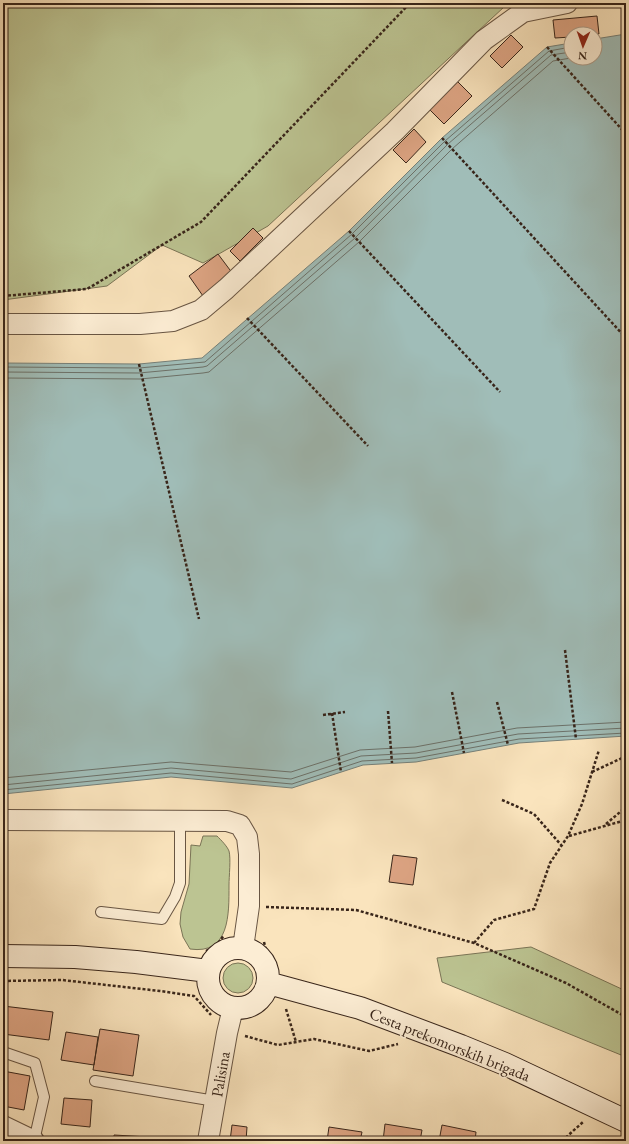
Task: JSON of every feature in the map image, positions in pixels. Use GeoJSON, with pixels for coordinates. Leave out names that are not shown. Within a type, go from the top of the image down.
{"type":"FeatureCollection","features":[{"type":"Feature","properties":{"kind":"main road"},"geometry":{"type":"LineString","coordinates":[[231,948],[243,948],[254,952],[272,974],[264,994],[256,1003],[245,1007],[240,1013],[222,1004],[214,997],[208,982],[208,971],[212,961],[221,953],[231,948]]}},
{"type":"Feature","properties":{"kind":"main road"},"geometry":{"type":"LineString","coordinates":[[3,956],[75,957],[136,962],[208,971]]}},
{"type":"Feature","properties":{"kind":"main road","name":"Cesta prekomorskih brigada"},"geometry":{"type":"LineString","coordinates":[[272,974],[505,1064],[626,1121]]}},
{"type":"Feature","properties":{"kind":"street"},"geometry":{"type":"LineString","coordinates":[[3,324],[140,324],[173,321],[201,310],[226,289],[395,131],[484,40],[523,12],[567,3]]}},
{"type":"Feature","properties":{"kind":"street"},"geometry":{"type":"LineString","coordinates":[[3,820],[227,821],[240,826],[247,836],[249,854],[250,906],[243,948]]}},
{"type":"Feature","properties":{"kind":"street","name":"Palisina"},"geometry":{"type":"LineString","coordinates":[[208,1141],[227,1033],[240,1013]]}},
{"type":"Feature","properties":{"kind":"street"},"geometry":{"type":"LineString","coordinates":[[4,1131],[34,1141]]}},
{"type":"Feature","properties":{"kind":"lane"},"geometry":{"type":"LineString","coordinates":[[100,912],[162,919],[175,896],[180,883],[180,821]]}},
{"type":"Feature","properties":{"kind":"lane"},"geometry":{"type":"LineString","coordinates":[[3,1052],[35,1063],[44,1097],[34,1141]]}},
{"type":"Feature","properties":{"kind":"lane"},"geometry":{"type":"LineString","coordinates":[[96,1081],[215,1101]]}},
{"type":"Feature","properties":{"kind":"path"},"geometry":{"type":"LineString","coordinates":[[3,296],[87,289],[201,222],[410,3]]}},
{"type":"Feature","properties":{"kind":"path"},"geometry":{"type":"LineString","coordinates":[[547,46],[626,134]]}},
{"type":"Feature","properties":{"kind":"path"},"geometry":{"type":"LineString","coordinates":[[442,138],[626,338]]}},
{"type":"Feature","properties":{"kind":"path"},"geometry":{"type":"LineString","coordinates":[[349,231],[500,392]]}},
{"type":"Feature","properties":{"kind":"path"},"geometry":{"type":"LineString","coordinates":[[247,318],[368,446]]}},
{"type":"Feature","properties":{"kind":"path"},"geometry":{"type":"LineString","coordinates":[[139,364],[199,619]]}},
{"type":"Feature","properties":{"kind":"path"},"geometry":{"type":"LineString","coordinates":[[565,650],[576,739]]}},
{"type":"Feature","properties":{"kind":"path"},"geometry":{"type":"LineString","coordinates":[[452,692],[464,753]]}},
{"type":"Feature","properties":{"kind":"path"},"geometry":{"type":"LineString","coordinates":[[497,702],[508,745]]}},
{"type":"Feature","properties":{"kind":"path"},"geometry":{"type":"LineString","coordinates":[[388,711],[392,763]]}},
{"type":"Feature","properties":{"kind":"path"},"geometry":{"type":"LineString","coordinates":[[323,715],[345,712]]}},
{"type":"Feature","properties":{"kind":"path"},"geometry":{"type":"LineString","coordinates":[[332,713],[341,772]]}},
{"type":"Feature","properties":{"kind":"path"},"geometry":{"type":"LineString","coordinates":[[474,943],[494,920],[534,909],[550,863],[568,836],[582,804],[599,750]]}},
{"type":"Feature","properties":{"kind":"path"},"geometry":{"type":"LineString","coordinates":[[592,772],[622,758],[626,758]]}},
{"type":"Feature","properties":{"kind":"path"},"geometry":{"type":"LineString","coordinates":[[502,800],[534,814],[562,846]]}},
{"type":"Feature","properties":{"kind":"path"},"geometry":{"type":"LineString","coordinates":[[604,826],[626,807]]}},
{"type":"Feature","properties":{"kind":"path"},"geometry":{"type":"LineString","coordinates":[[568,836],[626,820]]}},
{"type":"Feature","properties":{"kind":"path"},"geometry":{"type":"LineString","coordinates":[[250,906],[356,910],[474,943],[566,983],[626,1017]]}},
{"type":"Feature","properties":{"kind":"path"},"geometry":{"type":"LineString","coordinates":[[264,939],[267,954],[272,963],[272,974]]}},
{"type":"Feature","properties":{"kind":"path"},"geometry":{"type":"LineString","coordinates":[[3,981],[62,980],[194,996],[210,1013],[215,1030],[278,1045],[314,1039],[369,1051],[403,1042]]}},
{"type":"Feature","properties":{"kind":"path"},"geometry":{"type":"LineString","coordinates":[[240,1013],[264,1004],[271,1004]]}},
{"type":"Feature","properties":{"kind":"path"},"geometry":{"type":"LineString","coordinates":[[285,1006],[296,1042]]}},
{"type":"Feature","properties":{"kind":"path"},"geometry":{"type":"LineString","coordinates":[[562,1141],[584,1122]]}},
{"type":"Feature","properties":{"kind":"green space"},"geometry":{"type":"Polygon","coordinates":[[[3,3],[516,3],[504,7],[268,226],[203,263],[162,245],[107,286],[3,300],[3,3]]]}},
{"type":"Feature","properties":{"kind":"green space"},"geometry":{"type":"Polygon","coordinates":[[[203,836],[217,836],[229,851],[229,908],[227,920],[220,939],[213,946],[203,949],[190,949],[183,937],[180,924],[181,912],[189,884],[191,845],[200,846],[203,836]]]}},
{"type":"Feature","properties":{"kind":"green space"},"geometry":{"type":"Polygon","coordinates":[[[531,947],[626,991],[626,1057],[442,982],[437,958],[531,947]]]}},
{"type":"Feature","properties":{"kind":"green space"},"geometry":{"type":"Polygon","coordinates":[[[238,963],[249,967],[253,978],[249,989],[238,993],[227,989],[223,978],[227,967],[238,963]]]}},
{"type":"Feature","properties":{"kind":"water"},"geometry":{"type":"Polygon","coordinates":[[[626,34],[626,736],[519,743],[416,762],[363,765],[292,788],[171,777],[3,794],[3,363],[139,364],[202,358],[349,231],[442,138],[547,47],[563,44],[563,66],[603,66],[603,38],[626,34]]]}},
{"type":"Feature","properties":{"kind":"building"},"geometry":{"type":"Polygon","coordinates":[[[597,16],[598,26],[563,26],[563,38],[555,38],[553,20],[597,16]]]}},
{"type":"Feature","properties":{"kind":"building"},"geometry":{"type":"Polygon","coordinates":[[[511,35],[523,47],[502,68],[490,56],[511,35]]]}},
{"type":"Feature","properties":{"kind":"building"},"geometry":{"type":"Polygon","coordinates":[[[454,78],[472,96],[444,124],[426,106],[454,78]]]}},
{"type":"Feature","properties":{"kind":"building"},"geometry":{"type":"Polygon","coordinates":[[[414,129],[426,142],[406,163],[393,150],[414,129]]]}},
{"type":"Feature","properties":{"kind":"building"},"geometry":{"type":"Polygon","coordinates":[[[253,228],[263,238],[240,261],[230,251],[253,228]]]}},
{"type":"Feature","properties":{"kind":"building"},"geometry":{"type":"Polygon","coordinates":[[[218,254],[233,274],[203,296],[189,276],[218,254]]]}},
{"type":"Feature","properties":{"kind":"building"},"geometry":{"type":"Polygon","coordinates":[[[393,855],[417,858],[413,885],[389,882],[393,855]]]}},
{"type":"Feature","properties":{"kind":"building"},"geometry":{"type":"Polygon","coordinates":[[[3,1006],[53,1012],[49,1040],[3,1034],[3,1006]]]}},
{"type":"Feature","properties":{"kind":"building"},"geometry":{"type":"Polygon","coordinates":[[[100,1029],[139,1035],[133,1076],[93,1070],[100,1029]]]}},
{"type":"Feature","properties":{"kind":"building"},"geometry":{"type":"Polygon","coordinates":[[[66,1032],[98,1037],[94,1065],[61,1060],[66,1032]]]}},
{"type":"Feature","properties":{"kind":"building"},"geometry":{"type":"Polygon","coordinates":[[[3,1071],[30,1076],[24,1110],[3,1106],[3,1071]]]}},
{"type":"Feature","properties":{"kind":"building"},"geometry":{"type":"Polygon","coordinates":[[[64,1098],[92,1100],[90,1127],[61,1124],[64,1098]]]}},
{"type":"Feature","properties":{"kind":"building"},"geometry":{"type":"Polygon","coordinates":[[[385,1124],[422,1130],[420,1141],[383,1141],[385,1124]]]}},
{"type":"Feature","properties":{"kind":"building"},"geometry":{"type":"Polygon","coordinates":[[[232,1125],[247,1127],[246,1141],[230,1141],[232,1125]]]}},
{"type":"Feature","properties":{"kind":"building"},"geometry":{"type":"Polygon","coordinates":[[[442,1125],[476,1132],[475,1141],[439,1141],[442,1125]]]}},
{"type":"Feature","properties":{"kind":"building"},"geometry":{"type":"Polygon","coordinates":[[[329,1127],[362,1132],[360,1141],[327,1141],[329,1127]]]}},
{"type":"Feature","properties":{"kind":"building"},"geometry":{"type":"Polygon","coordinates":[[[114,1135],[148,1137],[148,1141],[114,1141],[114,1135]]]}},
{"type":"Feature","properties":{"kind":"building"},"geometry":{"type":"Polygon","coordinates":[[[505,1138],[528,1141],[504,1141],[505,1138]]]}}]}
